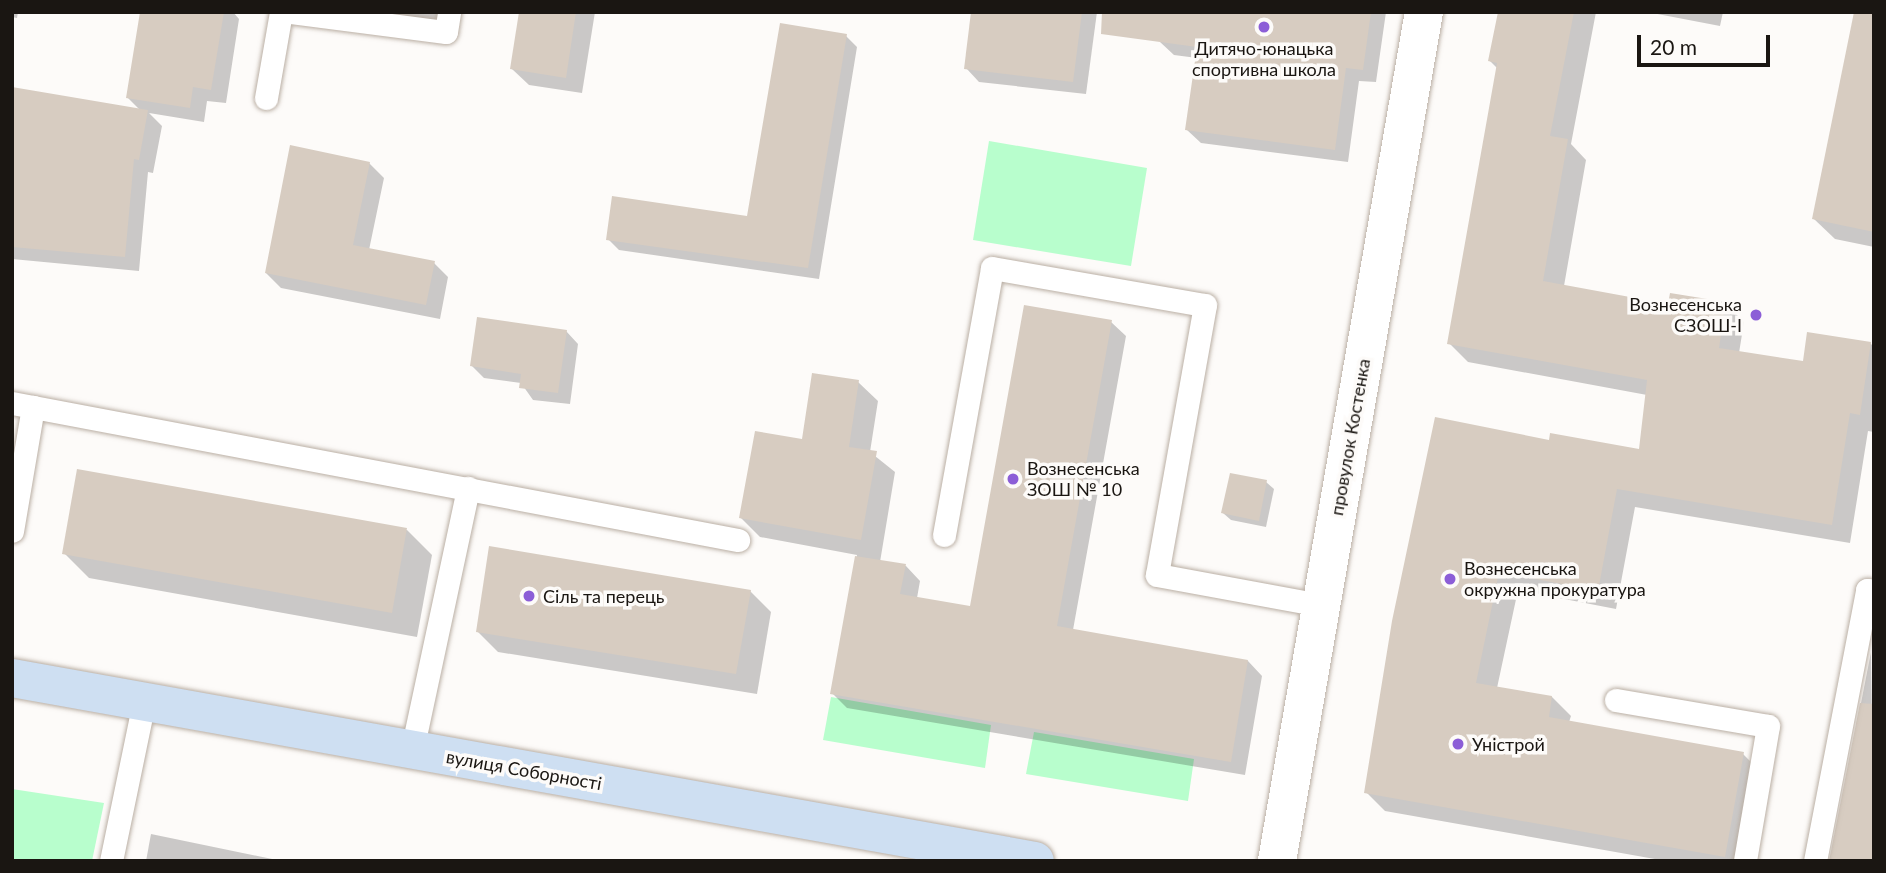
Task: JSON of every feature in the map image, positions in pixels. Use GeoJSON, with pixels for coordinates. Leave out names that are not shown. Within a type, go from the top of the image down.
{"type":"FeatureCollection","features":[{"type":"Feature","properties":{"kind":"main road","name":"вулиця Соборності"},"geometry":{"type":"LineString","coordinates":[[12,678],[968,855],[1035,861]]}},
{"type":"Feature","properties":{"kind":"street","name":"провулок Костенка"},"geometry":{"type":"LineString","coordinates":[[1277,861],[1423,12]]}},
{"type":"Feature","properties":{"kind":"lane"},"geometry":{"type":"LineString","coordinates":[[266,98],[281,12]]}},
{"type":"Feature","properties":{"kind":"lane"},"geometry":{"type":"LineString","coordinates":[[291,12],[446,32],[449,12]]}},
{"type":"Feature","properties":{"kind":"lane"},"geometry":{"type":"LineString","coordinates":[[944,536],[992,268],[1205,305],[1157,575],[1321,605]]}},
{"type":"Feature","properties":{"kind":"lane"},"geometry":{"type":"LineString","coordinates":[[12,531],[23,405],[738,540]]}},
{"type":"Feature","properties":{"kind":"lane"},"geometry":{"type":"LineString","coordinates":[[412,750],[468,488]]}},
{"type":"Feature","properties":{"kind":"lane"},"geometry":{"type":"LineString","coordinates":[[1815,861],[1867,590],[1874,591]]}},
{"type":"Feature","properties":{"kind":"lane"},"geometry":{"type":"LineString","coordinates":[[1616,700],[1768,726],[1745,861]]}},
{"type":"Feature","properties":{"kind":"lane"},"geometry":{"type":"LineString","coordinates":[[111,861],[144,702]]}},
{"type":"Feature","properties":{"kind":"green space"},"geometry":{"type":"Polygon","coordinates":[[[989,141],[1147,168],[1131,266],[973,240],[989,141]]]}},
{"type":"Feature","properties":{"kind":"green space"},"geometry":{"type":"Polygon","coordinates":[[[831,697],[991,725],[985,768],[823,740],[831,697]]]}},
{"type":"Feature","properties":{"kind":"green space"},"geometry":{"type":"Polygon","coordinates":[[[1034,732],[1194,759],[1188,801],[1026,774],[1034,732]]]}},
{"type":"Feature","properties":{"kind":"green space"},"geometry":{"type":"Polygon","coordinates":[[[12,789],[104,803],[92,861],[12,861],[12,789]]]}},
{"type":"Feature","properties":{"kind":"building"},"geometry":{"type":"Polygon","coordinates":[[[140,12],[224,12],[211,90],[193,87],[190,108],[126,98],[140,12]]]}},
{"type":"Feature","properties":{"kind":"building"},"geometry":{"type":"Polygon","coordinates":[[[519,12],[576,12],[566,78],[510,69],[519,12]]]}},
{"type":"Feature","properties":{"kind":"building"},"geometry":{"type":"Polygon","coordinates":[[[971,12],[1082,12],[1073,82],[964,69],[971,12]]]}},
{"type":"Feature","properties":{"kind":"building"},"geometry":{"type":"Polygon","coordinates":[[[1102,12],[1371,12],[1363,70],[1346,68],[1335,150],[1185,130],[1197,47],[1101,34],[1102,12]]]}},
{"type":"Feature","properties":{"kind":"building"},"geometry":{"type":"Polygon","coordinates":[[[1498,12],[1574,12],[1550,136],[1568,139],[1543,281],[1668,304],[1670,293],[1726,302],[1719,348],[1803,361],[1807,332],[1871,342],[1860,415],[1850,413],[1832,525],[1617,489],[1598,591],[1499,572],[1476,683],[1552,696],[1549,717],[1744,752],[1725,857],[1364,793],[1392,621],[1435,417],[1549,440],[1550,433],[1639,449],[1647,380],[1447,344],[1497,63],[1488,61],[1498,12]]]}},
{"type":"Feature","properties":{"kind":"building"},"geometry":{"type":"Polygon","coordinates":[[[1854,12],[1874,12],[1874,232],[1812,219],[1854,12]]]}},
{"type":"Feature","properties":{"kind":"building"},"geometry":{"type":"Polygon","coordinates":[[[780,23],[847,34],[808,268],[606,240],[612,196],[747,216],[780,23]]]}},
{"type":"Feature","properties":{"kind":"building"},"geometry":{"type":"Polygon","coordinates":[[[12,87],[148,110],[139,160],[134,159],[125,257],[12,247],[12,87]]]}},
{"type":"Feature","properties":{"kind":"building"},"geometry":{"type":"Polygon","coordinates":[[[290,145],[370,162],[353,245],[435,261],[426,305],[265,273],[290,145]]]}},
{"type":"Feature","properties":{"kind":"building"},"geometry":{"type":"Polygon","coordinates":[[[1024,305],[1112,320],[1057,626],[1248,660],[1231,762],[830,694],[855,556],[906,564],[900,594],[970,606],[1024,305]]]}},
{"type":"Feature","properties":{"kind":"building"},"geometry":{"type":"Polygon","coordinates":[[[477,317],[567,330],[558,393],[519,388],[521,374],[470,366],[477,317]]]}},
{"type":"Feature","properties":{"kind":"building"},"geometry":{"type":"Polygon","coordinates":[[[812,373],[859,380],[849,447],[877,451],[861,540],[739,518],[755,431],[802,439],[812,373]]]}},
{"type":"Feature","properties":{"kind":"building"},"geometry":{"type":"Polygon","coordinates":[[[77,469],[407,528],[392,613],[62,554],[77,469]]]}},
{"type":"Feature","properties":{"kind":"building"},"geometry":{"type":"Polygon","coordinates":[[[1230,473],[1267,480],[1259,521],[1221,513],[1230,473]]]}},
{"type":"Feature","properties":{"kind":"building"},"geometry":{"type":"Polygon","coordinates":[[[489,546],[751,590],[736,674],[476,632],[489,546]]]}},
{"type":"Feature","properties":{"kind":"building"},"geometry":{"type":"Polygon","coordinates":[[[1860,703],[1874,704],[1874,861],[1829,861],[1860,703]]]}},
{"type":"Feature","properties":{"kind":"place","name":"Дитячо-юнацька спортивна школа"},"geometry":{"type":"Point","coordinates":[1264,27]}},
{"type":"Feature","properties":{"kind":"place","name":"Вознесенська СЗОШ-І"},"geometry":{"type":"Point","coordinates":[1756,315]}},
{"type":"Feature","properties":{"kind":"place","name":"Вознесенська ЗОШ № 10"},"geometry":{"type":"Point","coordinates":[1013,479]}},
{"type":"Feature","properties":{"kind":"place","name":"Вознесенська окружна прокуратура"},"geometry":{"type":"Point","coordinates":[1450,579]}},
{"type":"Feature","properties":{"kind":"place","name":"Сіль та перець"},"geometry":{"type":"Point","coordinates":[529,596]}},
{"type":"Feature","properties":{"kind":"place","name":"Уністрой"},"geometry":{"type":"Point","coordinates":[1458,744]}}]}
